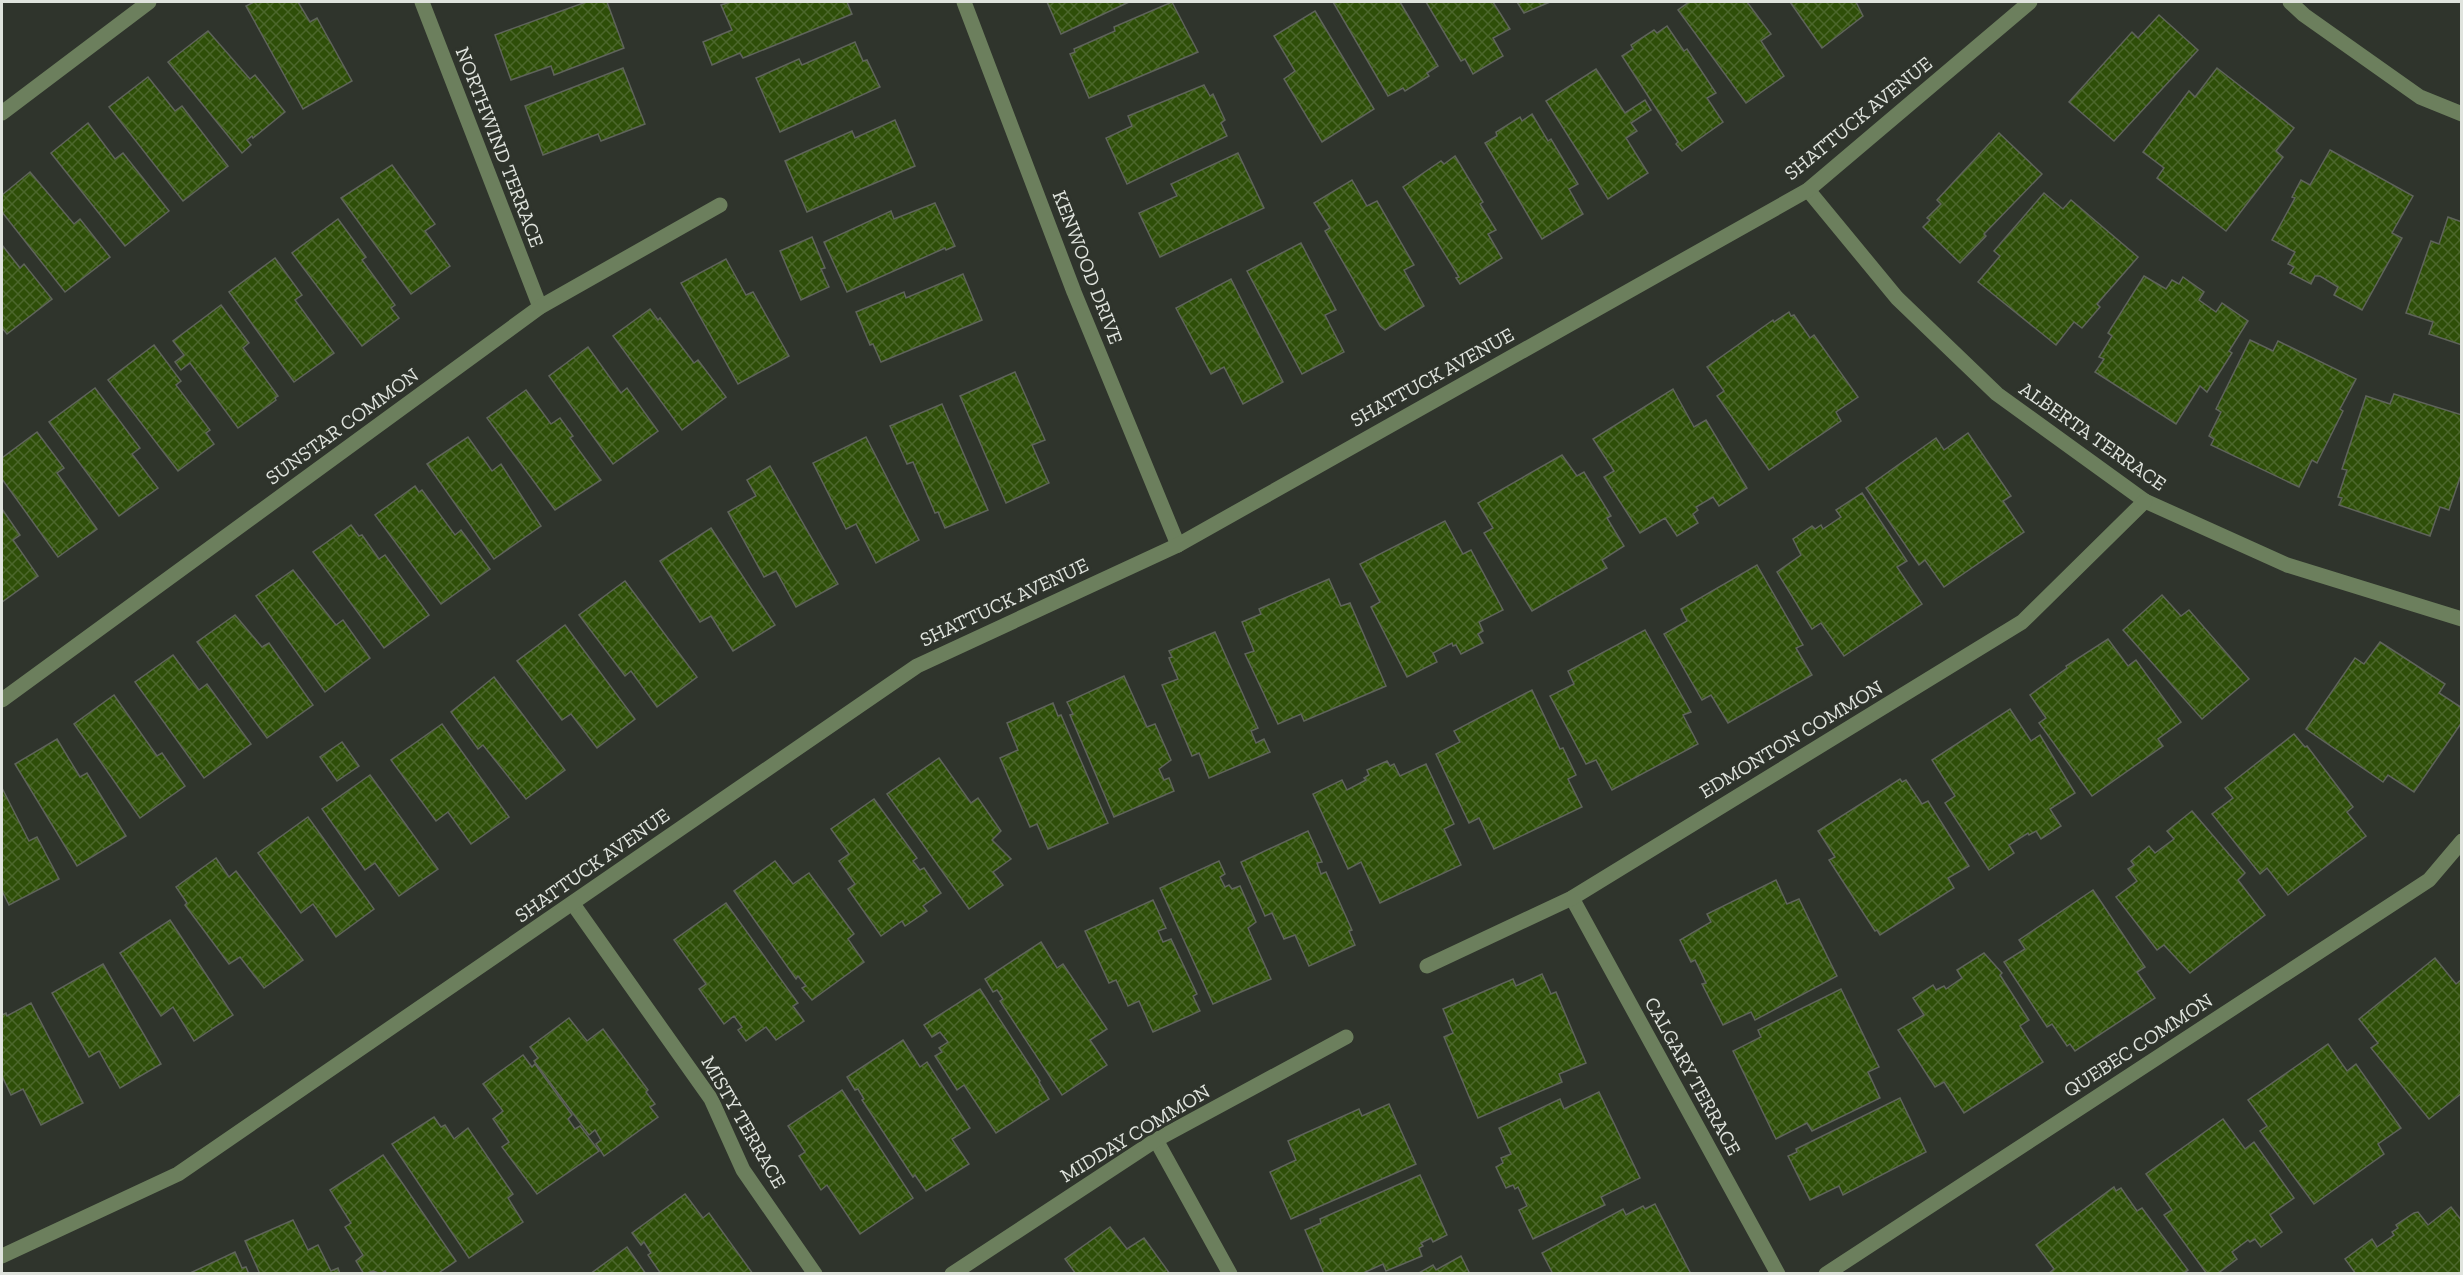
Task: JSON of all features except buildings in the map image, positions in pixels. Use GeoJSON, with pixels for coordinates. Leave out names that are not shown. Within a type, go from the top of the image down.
{"type":"FeatureCollection","features":[{"type":"Feature","properties":{"kind":"street"},"geometry":{"type":"LineString","coordinates":[[2,113],[149,2]]}},
{"type":"Feature","properties":{"kind":"street","name":"NORTHWIND TERRACE"},"geometry":{"type":"LineString","coordinates":[[422,2],[540,308]]}},
{"type":"Feature","properties":{"kind":"street","name":"KENWOOD DRIVE"},"geometry":{"type":"LineString","coordinates":[[964,2],[1074,292],[1178,545]]}},
{"type":"Feature","properties":{"kind":"street","name":"SHATTUCK AVENUE"},"geometry":{"type":"LineString","coordinates":[[2,1256],[178,1174],[917,666],[1178,545],[1808,190],[2031,2]]}},
{"type":"Feature","properties":{"kind":"street"},"geometry":{"type":"LineString","coordinates":[[2290,2],[2304,15],[2420,97],[2462,114]]}},
{"type":"Feature","properties":{"kind":"street","name":"ALBERTA TERRACE"},"geometry":{"type":"LineString","coordinates":[[1808,190],[1897,298],[1997,394],[2145,501],[2287,565],[2462,620]]}},
{"type":"Feature","properties":{"kind":"street","name":"SUNSTAR COMMON"},"geometry":{"type":"LineString","coordinates":[[2,700],[540,308],[720,205]]}},
{"type":"Feature","properties":{"kind":"street","name":"EDMONTON COMMON"},"geometry":{"type":"LineString","coordinates":[[1427,966],[1572,898],[2022,622],[2145,501]]}},
{"type":"Feature","properties":{"kind":"street","name":"QUEBEC COMMON"},"geometry":{"type":"LineString","coordinates":[[1826,1274],[2429,880],[2462,840]]}},
{"type":"Feature","properties":{"kind":"street","name":"CALGARY TERRACE"},"geometry":{"type":"LineString","coordinates":[[1572,898],[1778,1274]]}},
{"type":"Feature","properties":{"kind":"street","name":"MISTY TERRACE"},"geometry":{"type":"LineString","coordinates":[[573,904],[711,1099],[743,1170],[815,1274]]}},
{"type":"Feature","properties":{"kind":"street","name":"MIDDAY COMMON"},"geometry":{"type":"LineString","coordinates":[[952,1274],[1156,1140],[1346,1037]]}},
{"type":"Feature","properties":{"kind":"street"},"geometry":{"type":"LineString","coordinates":[[1156,1140],[1230,1274]]}}]}
